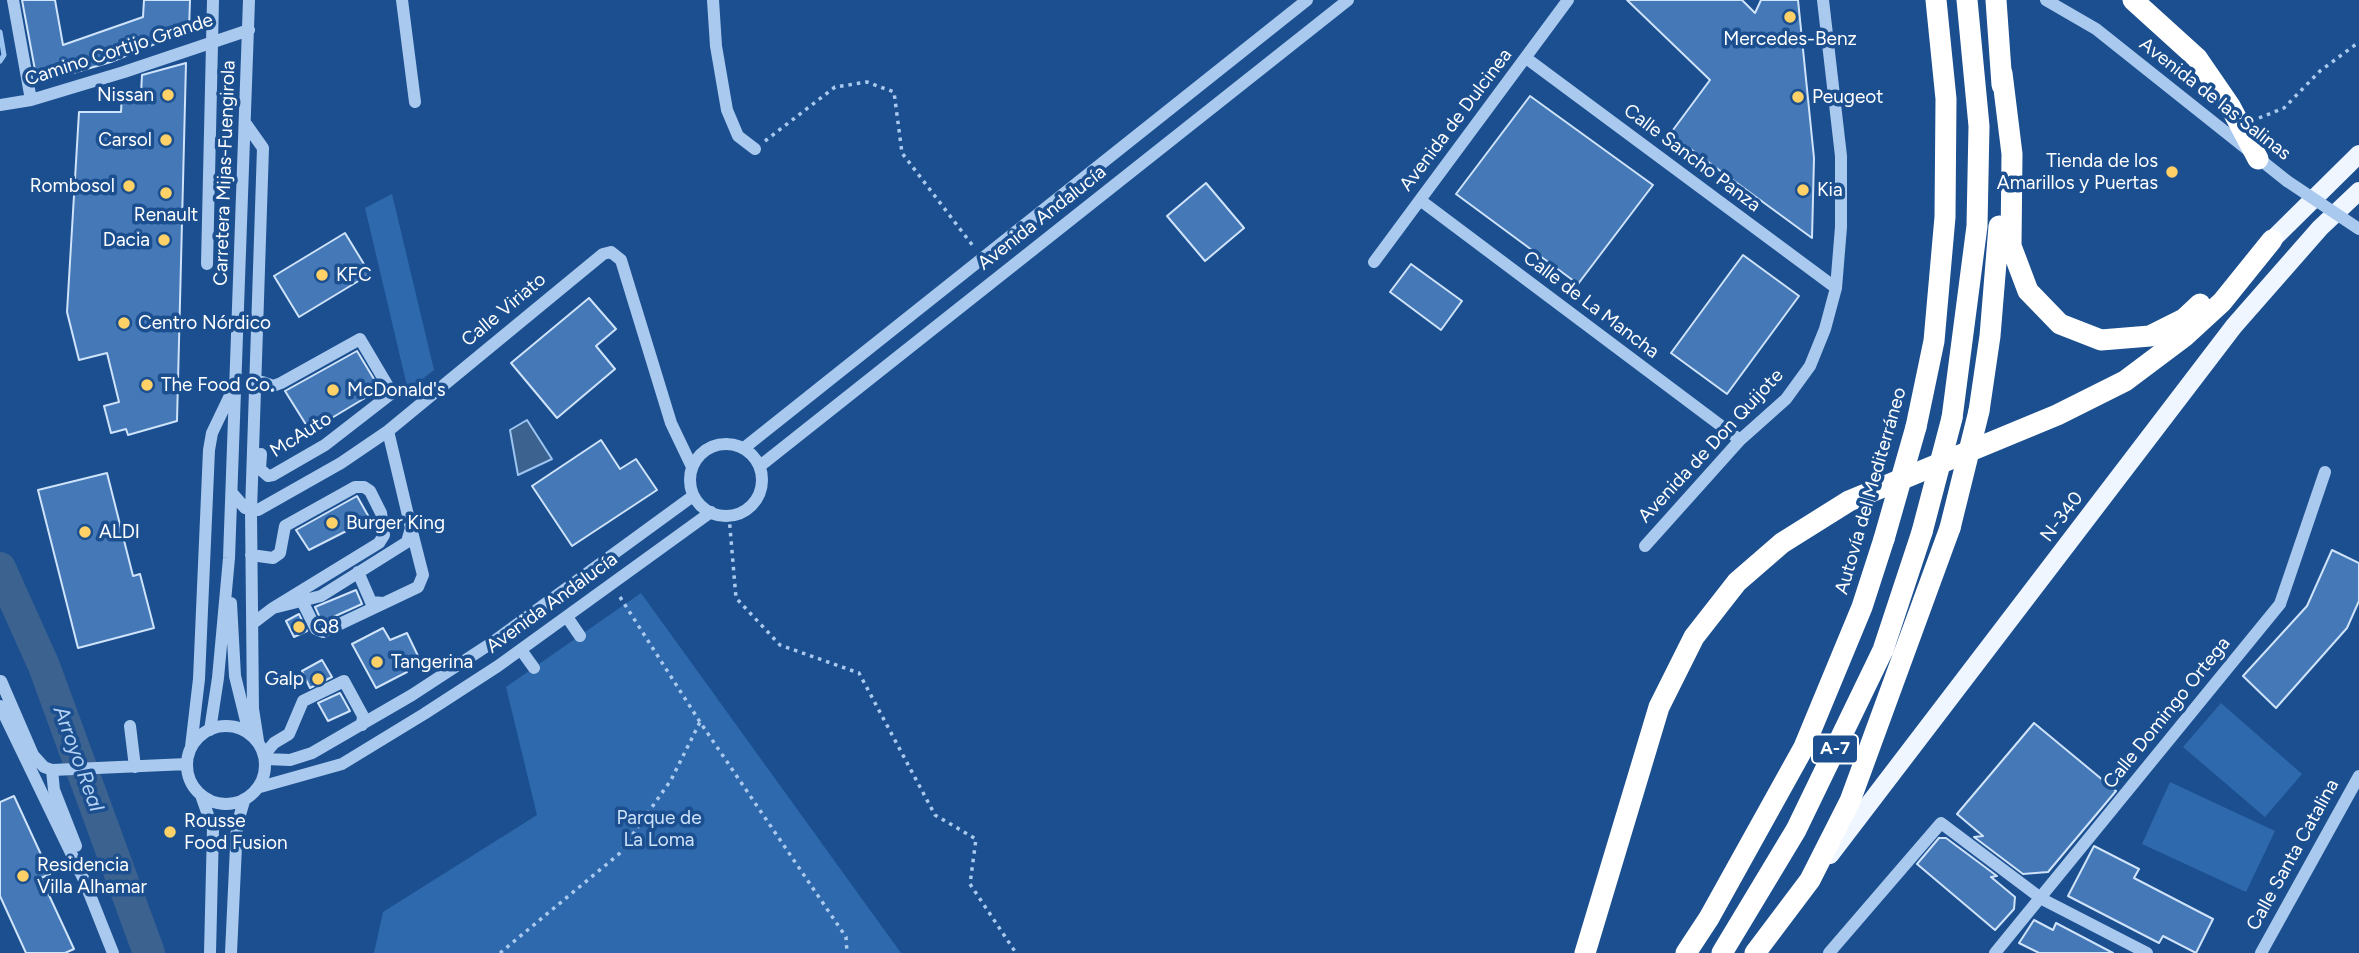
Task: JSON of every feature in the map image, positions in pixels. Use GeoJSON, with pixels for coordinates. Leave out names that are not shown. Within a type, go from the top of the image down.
{"type":"FeatureCollection","features":[{"type":"Feature","properties":{"kind":"highway","name":"Autovía del Mediterráneo"},"geometry":{"type":"LineString","coordinates":[[1686,953],[1709,918],[1804,747],[1862,607],[1916,428],[1934,341],[1945,217],[1946,99],[1936,0]]}},
{"type":"Feature","properties":{"kind":"highway","name":"A-7"},"geometry":{"type":"LineString","coordinates":[[1721,953],[1796,830],[1883,650],[1922,532],[1952,418],[1977,226],[1979,126],[1967,0]]}},
{"type":"Feature","properties":{"kind":"highway"},"geometry":{"type":"LineString","coordinates":[[1996,0],[2012,154],[2011,246],[2028,291],[2060,324],[2101,340],[2150,336],[2184,319],[2272,240]]}},
{"type":"Feature","properties":{"kind":"highway"},"geometry":{"type":"LineString","coordinates":[[2133,0],[2197,58],[2230,106],[2258,159]]}},
{"type":"Feature","properties":{"kind":"highway"},"geometry":{"type":"LineString","coordinates":[[1755,953],[1810,880],[1850,801],[1950,528],[1979,411],[1998,264],[2002,73]]}},
{"type":"Feature","properties":{"kind":"highway"},"geometry":{"type":"LineString","coordinates":[[1585,953],[1659,707],[1694,637],[1737,582],[1783,543],[1849,501],[2057,415],[2125,381],[2185,336],[2222,302],[2272,240]]}},
{"type":"Feature","properties":{"kind":"main road"},"geometry":{"type":"LineString","coordinates":[[2272,240],[2359,153]]}},
{"type":"Feature","properties":{"kind":"main road","name":"N-340"},"geometry":{"type":"LineString","coordinates":[[1810,880],[2234,326],[2320,228],[2359,191]]}},
{"type":"Feature","properties":{"kind":"street"},"geometry":{"type":"LineString","coordinates":[[13,0],[31,100]]}},
{"type":"Feature","properties":{"kind":"street"},"geometry":{"type":"LineString","coordinates":[[207,264],[213,0]]}},
{"type":"Feature","properties":{"kind":"street","name":"Carretera Mijas-Fuengirola"},"geometry":{"type":"LineString","coordinates":[[210,730],[218,678],[229,558],[249,0]]}},
{"type":"Feature","properties":{"kind":"street"},"geometry":{"type":"LineString","coordinates":[[402,0],[415,102]]}},
{"type":"Feature","properties":{"kind":"street"},"geometry":{"type":"LineString","coordinates":[[713,0],[716,46],[727,110],[738,136],[755,149]]}},
{"type":"Feature","properties":{"kind":"street","name":"Avenida Andalucía"},"geometry":{"type":"LineString","coordinates":[[744,448],[1307,0]]}},
{"type":"Feature","properties":{"kind":"street","name":"Avenida Andalucía"},"geometry":{"type":"LineString","coordinates":[[760,466],[1348,0]]}},
{"type":"Feature","properties":{"kind":"street","name":"Avenida de Dulcinea"},"geometry":{"type":"LineString","coordinates":[[1374,262],[1568,0]]}},
{"type":"Feature","properties":{"kind":"street","name":"Avenida de Don Quijote"},"geometry":{"type":"LineString","coordinates":[[1645,546],[1740,440],[1786,399],[1810,366],[1825,329],[1836,288],[1841,227],[1841,156],[1823,0]]}},
{"type":"Feature","properties":{"kind":"street","name":"Avenida de las Salinas"},"geometry":{"type":"LineString","coordinates":[[2046,0],[2095,29],[2287,181],[2359,229]]}},
{"type":"Feature","properties":{"kind":"street","name":"Camino Cortijo Grande"},"geometry":{"type":"LineString","coordinates":[[0,105],[31,100],[249,30]]}},
{"type":"Feature","properties":{"kind":"street","name":"Calle Sancho Panza"},"geometry":{"type":"LineString","coordinates":[[1526,58],[1836,288]]}},
{"type":"Feature","properties":{"kind":"street"},"geometry":{"type":"LineString","coordinates":[[202,797],[225,805],[243,801],[260,787],[265,773],[265,756],[253,737],[251,555],[259,379],[263,148],[246,124]]}},
{"type":"Feature","properties":{"kind":"street","name":"Calle de La Mancha"},"geometry":{"type":"LineString","coordinates":[[1420,200],[1740,440]]}},
{"type":"Feature","properties":{"kind":"street","name":"Calle Viriato"},"geometry":{"type":"LineString","coordinates":[[251,510],[341,463],[388,431],[603,254],[611,252],[621,260],[671,424],[692,467]]}},
{"type":"Feature","properties":{"kind":"street","name":"McAuto"},"geometry":{"type":"LineString","coordinates":[[360,339],[392,393],[325,445],[268,476],[260,469],[259,379],[273,386],[281,383],[360,339]]}},
{"type":"Feature","properties":{"kind":"street"},"geometry":{"type":"LineString","coordinates":[[210,953],[213,829],[202,797],[191,784],[187,764],[199,679],[209,450],[215,426],[237,382]]}},
{"type":"Feature","properties":{"kind":"street"},"geometry":{"type":"LineString","coordinates":[[302,601],[316,629],[323,632],[422,582],[423,575],[388,431]]}},
{"type":"Feature","properties":{"kind":"street"},"geometry":{"type":"LineString","coordinates":[[732,444],[744,448],[760,466],[763,477],[757,499],[750,508],[729,516],[711,512],[693,496],[690,480],[692,467],[708,448],[732,444]]}},
{"type":"Feature","properties":{"kind":"street","name":"Calle Domingo Ortega"},"geometry":{"type":"LineString","coordinates":[[1995,953],[2042,899],[2280,604],[2325,472]]}},
{"type":"Feature","properties":{"kind":"street"},"geometry":{"type":"LineString","coordinates":[[251,555],[273,558],[280,553],[285,526],[355,487],[364,486],[370,491],[381,513],[384,535],[379,543],[273,608],[252,624]]}},
{"type":"Feature","properties":{"kind":"street"},"geometry":{"type":"LineString","coordinates":[[232,493],[245,509],[251,510]]}},
{"type":"Feature","properties":{"kind":"street","name":"Avenida Andalucía"},"geometry":{"type":"LineString","coordinates":[[265,756],[290,760],[312,753],[362,725],[490,644],[693,496]]}},
{"type":"Feature","properties":{"kind":"street","name":"Avenida Andalucía"},"geometry":{"type":"LineString","coordinates":[[260,787],[342,764],[521,650],[711,512]]}},
{"type":"Feature","properties":{"kind":"street"},"geometry":{"type":"LineString","coordinates":[[273,608],[321,596],[407,542],[411,528]]}},
{"type":"Feature","properties":{"kind":"street","name":"Carretera Mijas-Fuengirola"},"geometry":{"type":"LineString","coordinates":[[229,558],[235,676],[253,737]]}},
{"type":"Feature","properties":{"kind":"street"},"geometry":{"type":"LineString","coordinates":[[358,572],[372,602],[383,603]]}},
{"type":"Feature","properties":{"kind":"street"},"geometry":{"type":"LineString","coordinates":[[567,617],[580,636]]}},
{"type":"Feature","properties":{"kind":"street"},"geometry":{"type":"LineString","coordinates":[[521,650],[534,668]]}},
{"type":"Feature","properties":{"kind":"street"},"geometry":{"type":"LineString","coordinates":[[0,680],[33,755],[52,770],[187,764]]}},
{"type":"Feature","properties":{"kind":"street"},"geometry":{"type":"LineString","coordinates":[[265,756],[274,743],[289,734],[303,701],[344,681],[363,716],[362,725]]}},
{"type":"Feature","properties":{"kind":"street"},"geometry":{"type":"LineString","coordinates":[[0,706],[85,880],[113,953]]}},
{"type":"Feature","properties":{"kind":"street"},"geometry":{"type":"LineString","coordinates":[[130,726],[135,767]]}},
{"type":"Feature","properties":{"kind":"street"},"geometry":{"type":"LineString","coordinates":[[191,747],[210,730],[228,726],[253,737]]}},
{"type":"Feature","properties":{"kind":"street"},"geometry":{"type":"LineString","coordinates":[[52,770],[54,790],[77,849],[85,880]]}},
{"type":"Feature","properties":{"kind":"street","name":"Calle Santa Catalina"},"geometry":{"type":"LineString","coordinates":[[2261,953],[2359,776]]}},
{"type":"Feature","properties":{"kind":"street"},"geometry":{"type":"LineString","coordinates":[[231,953],[237,825],[243,801]]}},
{"type":"Feature","properties":{"kind":"street"},"geometry":{"type":"LineString","coordinates":[[1829,953],[1941,823],[2042,899],[2147,953]]}},
{"type":"Feature","properties":{"kind":"path"},"geometry":{"type":"LineString","coordinates":[[2252,121],[2284,108],[2320,71],[2359,42]]}},
{"type":"Feature","properties":{"kind":"path"},"geometry":{"type":"LineString","coordinates":[[755,149],[835,87],[867,82],[894,92],[902,153],[975,248]]}},
{"type":"Feature","properties":{"kind":"path"},"geometry":{"type":"LineString","coordinates":[[729,516],[736,598],[780,645],[859,673],[935,815],[976,839],[970,884],[1016,953]]}},
{"type":"Feature","properties":{"kind":"path"},"geometry":{"type":"LineString","coordinates":[[612,584],[700,722],[846,937],[846,953]]}},
{"type":"Feature","properties":{"kind":"path"},"geometry":{"type":"LineString","coordinates":[[500,953],[619,854],[671,780],[700,722]]}},
{"type":"Feature","properties":{"kind":"green space"},"geometry":{"type":"Polygon","coordinates":[[[392,194],[434,370],[408,390],[365,208],[392,194]]]}},
{"type":"Feature","properties":{"kind":"green space","name":"Parque de La Loma"},"geometry":{"type":"Polygon","coordinates":[[[641,593],[901,953],[374,953],[383,912],[537,815],[506,687],[641,593]]]}},
{"type":"Feature","properties":{"kind":"green space"},"geometry":{"type":"Polygon","coordinates":[[[2221,703],[2302,774],[2265,817],[2183,747],[2221,703]]]}},
{"type":"Feature","properties":{"kind":"green space"},"geometry":{"type":"Polygon","coordinates":[[[2170,782],[2275,831],[2246,892],[2142,844],[2170,782]]]}},
{"type":"Feature","properties":{"kind":"shaded area"},"geometry":{"type":"Polygon","coordinates":[[[527,420],[552,459],[518,475],[510,430],[527,420]]]}},
{"type":"Feature","properties":{"kind":"building"},"geometry":{"type":"Polygon","coordinates":[[[22,0],[55,0],[63,45],[143,17],[144,0],[190,0],[189,30],[111,62],[52,79],[41,78],[35,70],[22,0]]]}},
{"type":"Feature","properties":{"kind":"building"},"geometry":{"type":"Polygon","coordinates":[[[1627,0],[1742,0],[1755,13],[1761,0],[1798,0],[1814,158],[1812,238],[1670,134],[1710,80],[1627,0]]]}},
{"type":"Feature","properties":{"kind":"building"},"geometry":{"type":"Polygon","coordinates":[[[186,63],[177,421],[128,435],[126,429],[111,433],[104,406],[119,402],[107,353],[79,360],[67,312],[79,112],[121,112],[122,93],[141,93],[142,75],[186,63]]]}},
{"type":"Feature","properties":{"kind":"building"},"geometry":{"type":"Polygon","coordinates":[[[1530,96],[1653,185],[1578,284],[1456,194],[1530,96]]]}},
{"type":"Feature","properties":{"kind":"building"},"geometry":{"type":"Polygon","coordinates":[[[1206,183],[1244,228],[1205,261],[1167,216],[1206,183]]]}},
{"type":"Feature","properties":{"kind":"building","name":"KFC"},"geometry":{"type":"Polygon","coordinates":[[[345,233],[370,274],[299,317],[274,276],[345,233]]]}},
{"type":"Feature","properties":{"kind":"building"},"geometry":{"type":"Polygon","coordinates":[[[1743,255],[1799,296],[1727,394],[1671,353],[1743,255]]]}},
{"type":"Feature","properties":{"kind":"building"},"geometry":{"type":"Polygon","coordinates":[[[1411,264],[1462,301],[1441,330],[1390,292],[1411,264]]]}},
{"type":"Feature","properties":{"kind":"building"},"geometry":{"type":"Polygon","coordinates":[[[589,298],[616,329],[596,346],[615,369],[557,418],[511,363],[589,298]]]}},
{"type":"Feature","properties":{"kind":"building","name":"McDonald's"},"geometry":{"type":"Polygon","coordinates":[[[357,351],[380,389],[310,431],[285,391],[357,351]]]}},
{"type":"Feature","properties":{"kind":"building"},"geometry":{"type":"Polygon","coordinates":[[[601,440],[620,469],[636,459],[657,490],[572,546],[532,486],[601,440]]]}},
{"type":"Feature","properties":{"kind":"building","name":"ALDI"},"geometry":{"type":"Polygon","coordinates":[[[107,473],[133,576],[140,574],[154,628],[78,648],[38,490],[107,473]]]}},
{"type":"Feature","properties":{"kind":"building","name":"Burger King"},"geometry":{"type":"Polygon","coordinates":[[[357,496],[370,519],[309,550],[296,530],[357,496]]]}},
{"type":"Feature","properties":{"kind":"building"},"geometry":{"type":"Polygon","coordinates":[[[2332,550],[2359,563],[2359,601],[2347,628],[2276,708],[2243,676],[2307,606],[2332,550]]]}},
{"type":"Feature","properties":{"kind":"building"},"geometry":{"type":"Polygon","coordinates":[[[356,590],[362,604],[322,622],[315,607],[356,590]]]}},
{"type":"Feature","properties":{"kind":"building"},"geometry":{"type":"Polygon","coordinates":[[[299,614],[307,631],[294,637],[286,621],[299,614]]]}},
{"type":"Feature","properties":{"kind":"building"},"geometry":{"type":"Polygon","coordinates":[[[383,628],[390,640],[407,633],[419,658],[403,666],[407,672],[376,688],[352,644],[383,628]]]}},
{"type":"Feature","properties":{"kind":"building"},"geometry":{"type":"Polygon","coordinates":[[[322,660],[332,677],[310,688],[302,671],[322,660]]]}},
{"type":"Feature","properties":{"kind":"building"},"geometry":{"type":"Polygon","coordinates":[[[340,693],[350,711],[328,721],[318,703],[340,693]]]}},
{"type":"Feature","properties":{"kind":"building"},"geometry":{"type":"Polygon","coordinates":[[[2034,723],[2116,791],[2048,872],[2023,874],[1974,837],[1983,836],[1957,814],[2034,723]]]}},
{"type":"Feature","properties":{"kind":"building","name":"Residencia Villa Alhamar"},"geometry":{"type":"Polygon","coordinates":[[[14,796],[50,874],[41,878],[74,949],[65,953],[26,953],[0,896],[0,802],[14,796]]]}},
{"type":"Feature","properties":{"kind":"building"},"geometry":{"type":"Polygon","coordinates":[[[1939,838],[1946,838],[1997,876],[1991,877],[2015,897],[2014,909],[1995,930],[1917,864],[1939,838]]]}},
{"type":"Feature","properties":{"kind":"building"},"geometry":{"type":"Polygon","coordinates":[[[2094,846],[2139,869],[2134,878],[2213,919],[2196,953],[2163,936],[2159,943],[2068,896],[2094,846]]]}},
{"type":"Feature","properties":{"kind":"building"},"geometry":{"type":"Polygon","coordinates":[[[2034,920],[2053,930],[2056,923],[2113,953],[2039,953],[2019,943],[2034,920]]]}},
{"type":"Feature","properties":{"kind":"waterway"},"geometry":{"type":"LineString","coordinates":[[0,32],[4,55],[0,61]]}},
{"type":"Feature","properties":{"kind":"waterway","name":"Arroyo Real"},"geometry":{"type":"LineString","coordinates":[[0,568],[44,666],[149,953]]}},
{"type":"Feature","properties":{"kind":"place","name":"Mercedes-Benz"},"geometry":{"type":"Point","coordinates":[1790,17]}},
{"type":"Feature","properties":{"kind":"place","name":"Nissan"},"geometry":{"type":"Point","coordinates":[168,95]}},
{"type":"Feature","properties":{"kind":"place","name":"Peugeot"},"geometry":{"type":"Point","coordinates":[1798,97]}},
{"type":"Feature","properties":{"kind":"place","name":"Carsol"},"geometry":{"type":"Point","coordinates":[166,140]}},
{"type":"Feature","properties":{"kind":"place","name":"Tienda de los Amarillos y Puertas"},"geometry":{"type":"Point","coordinates":[2172,172]}},
{"type":"Feature","properties":{"kind":"place","name":"Rombosol"},"geometry":{"type":"Point","coordinates":[129,186]}},
{"type":"Feature","properties":{"kind":"place","name":"Kia"},"geometry":{"type":"Point","coordinates":[1803,190]}},
{"type":"Feature","properties":{"kind":"place","name":"Renault"},"geometry":{"type":"Point","coordinates":[166,193]}},
{"type":"Feature","properties":{"kind":"place","name":"Dacia"},"geometry":{"type":"Point","coordinates":[164,240]}},
{"type":"Feature","properties":{"kind":"place","name":"KFC"},"geometry":{"type":"Point","coordinates":[322,275]}},
{"type":"Feature","properties":{"kind":"place","name":"Centro Nórdico"},"geometry":{"type":"Point","coordinates":[124,323]}},
{"type":"Feature","properties":{"kind":"place","name":"The Food Co."},"geometry":{"type":"Point","coordinates":[147,385]}},
{"type":"Feature","properties":{"kind":"place","name":"McDonald's"},"geometry":{"type":"Point","coordinates":[333,390]}},
{"type":"Feature","properties":{"kind":"place","name":"Burger King"},"geometry":{"type":"Point","coordinates":[332,523]}},
{"type":"Feature","properties":{"kind":"place","name":"ALDI"},"geometry":{"type":"Point","coordinates":[85,532]}},
{"type":"Feature","properties":{"kind":"place","name":"Q8"},"geometry":{"type":"Point","coordinates":[299,627]}},
{"type":"Feature","properties":{"kind":"place","name":"Tangerina"},"geometry":{"type":"Point","coordinates":[377,662]}},
{"type":"Feature","properties":{"kind":"place","name":"Galp"},"geometry":{"type":"Point","coordinates":[318,679]}},
{"type":"Feature","properties":{"kind":"place","name":"Rousse Food Fusion"},"geometry":{"type":"Point","coordinates":[170,832]}},
{"type":"Feature","properties":{"kind":"place","name":"Residencia Villa Alhamar"},"geometry":{"type":"Point","coordinates":[23,876]}}]}
